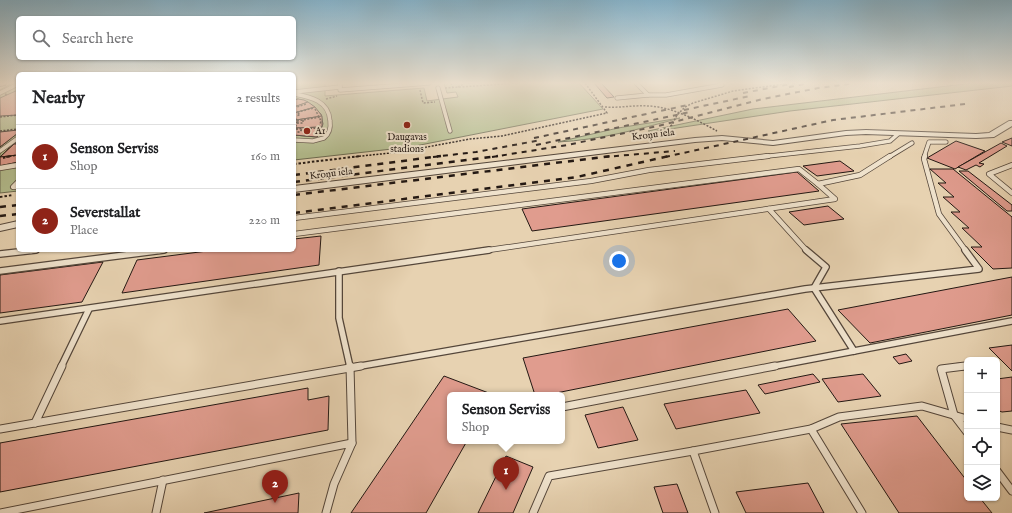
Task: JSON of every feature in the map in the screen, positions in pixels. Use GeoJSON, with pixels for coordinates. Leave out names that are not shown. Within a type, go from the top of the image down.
{"type":"FeatureCollection","features":[{"type":"Feature","properties":{"kind":"street","name":"Kroņu iela"},"geometry":{"type":"LineString","coordinates":[[296,189],[695,140],[731,139],[773,143],[846,133],[976,136],[991,135],[1010,126]]}},
{"type":"Feature","properties":{"kind":"street"},"geometry":{"type":"LineString","coordinates":[[0,228],[16,224]]}},
{"type":"Feature","properties":{"kind":"lane"},"geometry":{"type":"LineString","coordinates":[[296,140],[319,140],[324,138],[330,125],[329,113],[326,107]]}},
{"type":"Feature","properties":{"kind":"lane"},"geometry":{"type":"LineString","coordinates":[[444,107],[450,131]]}},
{"type":"Feature","properties":{"kind":"lane"},"geometry":{"type":"LineString","coordinates":[[296,218],[591,182],[649,170],[860,146],[890,141],[898,134]]}},
{"type":"Feature","properties":{"kind":"lane"},"geometry":{"type":"LineString","coordinates":[[0,151],[16,139]]}},
{"type":"Feature","properties":{"kind":"lane"},"geometry":{"type":"LineString","coordinates":[[0,429],[814,288],[979,269],[939,214],[924,159],[929,142],[946,142]]}},
{"type":"Feature","properties":{"kind":"lane"},"geometry":{"type":"LineString","coordinates":[[818,184],[860,175],[912,143]]}},
{"type":"Feature","properties":{"kind":"lane"},"geometry":{"type":"LineString","coordinates":[[0,168],[16,165]]}},
{"type":"Feature","properties":{"kind":"lane"},"geometry":{"type":"LineString","coordinates":[[1012,165],[988,174],[1012,193]]}},
{"type":"Feature","properties":{"kind":"lane"},"geometry":{"type":"LineString","coordinates":[[0,321],[835,200],[799,169],[296,234]]}},
{"type":"Feature","properties":{"kind":"lane"},"geometry":{"type":"LineString","coordinates":[[769,209],[801,245],[826,267],[814,288]]}},
{"type":"Feature","properties":{"kind":"lane"},"geometry":{"type":"LineString","coordinates":[[0,254],[18,252]]}},
{"type":"Feature","properties":{"kind":"lane"},"geometry":{"type":"LineString","coordinates":[[0,271],[148,252]]}},
{"type":"Feature","properties":{"kind":"lane"},"geometry":{"type":"LineString","coordinates":[[326,513],[334,484],[352,443],[350,368],[340,318],[339,272]]}},
{"type":"Feature","properties":{"kind":"lane"},"geometry":{"type":"LineString","coordinates":[[814,288],[854,351]]}},
{"type":"Feature","properties":{"kind":"lane"},"geometry":{"type":"LineString","coordinates":[[35,423],[89,309]]}},
{"type":"Feature","properties":{"kind":"lane"},"geometry":{"type":"LineString","coordinates":[[565,406],[1012,321]]}},
{"type":"Feature","properties":{"kind":"lane"},"geometry":{"type":"LineString","coordinates":[[964,366],[941,369],[954,415],[965,429]]}},
{"type":"Feature","properties":{"kind":"lane"},"geometry":{"type":"LineString","coordinates":[[533,513],[549,476],[811,429],[839,417],[922,406],[964,418]]}},
{"type":"Feature","properties":{"kind":"lane"},"geometry":{"type":"LineString","coordinates":[[1000,428],[1012,430]]}},
{"type":"Feature","properties":{"kind":"lane"},"geometry":{"type":"LineString","coordinates":[[811,429],[862,513]]}},
{"type":"Feature","properties":{"kind":"lane"},"geometry":{"type":"LineString","coordinates":[[0,513],[352,443]]}},
{"type":"Feature","properties":{"kind":"lane"},"geometry":{"type":"LineString","coordinates":[[693,451],[715,513]]}},
{"type":"Feature","properties":{"kind":"lane"},"geometry":{"type":"LineString","coordinates":[[1000,475],[1012,491]]}},
{"type":"Feature","properties":{"kind":"lane"},"geometry":{"type":"LineString","coordinates":[[156,513],[163,480]]}},
{"type":"Feature","properties":{"kind":"path"},"geometry":{"type":"LineString","coordinates":[[296,164],[400,152],[470,139],[502,136],[606,113],[607,111],[604,107]]}},
{"type":"Feature","properties":{"kind":"path"},"geometry":{"type":"LineString","coordinates":[[652,107],[701,122],[731,139]]}},
{"type":"Feature","properties":{"kind":"path"},"geometry":{"type":"LineString","coordinates":[[646,140],[672,125],[677,114],[684,107]]}},
{"type":"Feature","properties":{"kind":"path"},"geometry":{"type":"LineString","coordinates":[[296,115],[300,115],[298,113],[314,108],[320,117],[319,128],[315,136]]}},
{"type":"Feature","properties":{"kind":"path"},"geometry":{"type":"LineString","coordinates":[[0,117],[16,115]]}},
{"type":"Feature","properties":{"kind":"path"},"geometry":{"type":"LineString","coordinates":[[296,126],[297,122],[303,123],[302,121],[320,117]]}},
{"type":"Feature","properties":{"kind":"path"},"geometry":{"type":"LineString","coordinates":[[296,131],[300,132],[301,129],[319,128]]}},
{"type":"Feature","properties":{"kind":"path"},"geometry":{"type":"LineString","coordinates":[[0,131],[16,129]]}},
{"type":"Feature","properties":{"kind":"path"},"geometry":{"type":"LineString","coordinates":[[1,158],[16,155]]}},
{"type":"Feature","properties":{"kind":"path"},"geometry":{"type":"LineString","coordinates":[[0,197],[16,195]]}},
{"type":"Feature","properties":{"kind":"green space"},"geometry":{"type":"Polygon","coordinates":[[[0,107],[16,107],[16,130],[0,132],[0,107]]]}},
{"type":"Feature","properties":{"kind":"green space","name":"Daugavas stadions"},"geometry":{"type":"Polygon","coordinates":[[[296,107],[601,107],[603,109],[410,147],[296,160],[296,107]]]}},
{"type":"Feature","properties":{"kind":"green space"},"geometry":{"type":"Polygon","coordinates":[[[770,107],[826,107],[650,132],[648,131],[753,109],[770,107]]]}},
{"type":"Feature","properties":{"kind":"green space"},"geometry":{"type":"Polygon","coordinates":[[[680,118],[635,130],[589,139],[558,142],[618,128],[680,118]]]}},
{"type":"Feature","properties":{"kind":"green space"},"geometry":{"type":"Polygon","coordinates":[[[16,135],[16,191],[0,193],[0,147],[16,135]]]}},
{"type":"Feature","properties":{"kind":"building"},"geometry":{"type":"Polygon","coordinates":[[[0,107],[16,107],[16,115],[0,116],[0,107]]]}},
{"type":"Feature","properties":{"kind":"building"},"geometry":{"type":"Polygon","coordinates":[[[296,107],[314,107],[321,114],[323,124],[317,137],[296,135],[296,107]]]}},
{"type":"Feature","properties":{"kind":"building"},"geometry":{"type":"Polygon","coordinates":[[[296,107],[315,107],[296,112],[296,107]]]}},
{"type":"Feature","properties":{"kind":"building"},"geometry":{"type":"Polygon","coordinates":[[[315,107],[322,116],[296,120],[296,112],[315,107]]]}},
{"type":"Feature","properties":{"kind":"building"},"geometry":{"type":"Polygon","coordinates":[[[322,116],[322,127],[296,128],[296,120],[322,116]]]}},
{"type":"Feature","properties":{"kind":"building","name":"A1"},"geometry":{"type":"Polygon","coordinates":[[[322,127],[317,137],[296,135],[296,128],[322,127]]]}},
{"type":"Feature","properties":{"kind":"building"},"geometry":{"type":"Polygon","coordinates":[[[16,130],[16,135],[0,147],[0,132],[16,130]]]}},
{"type":"Feature","properties":{"kind":"building"},"geometry":{"type":"Polygon","coordinates":[[[1012,138],[1012,146],[1002,142],[1012,138]]]}},
{"type":"Feature","properties":{"kind":"building"},"geometry":{"type":"Polygon","coordinates":[[[956,141],[985,151],[955,169],[927,158],[956,141]]]}},
{"type":"Feature","properties":{"kind":"building"},"geometry":{"type":"Polygon","coordinates":[[[16,143],[16,162],[0,166],[0,158],[16,143]]]}},
{"type":"Feature","properties":{"kind":"building"},"geometry":{"type":"Polygon","coordinates":[[[1001,143],[1007,146],[979,163],[984,164],[980,167],[976,165],[966,170],[958,167],[1001,143]]]}},
{"type":"Feature","properties":{"kind":"building"},"geometry":{"type":"Polygon","coordinates":[[[14,144],[16,144],[16,155],[0,157],[14,144]]]}},
{"type":"Feature","properties":{"kind":"building"},"geometry":{"type":"Polygon","coordinates":[[[16,155],[16,162],[0,166],[0,157],[16,155]]]}},
{"type":"Feature","properties":{"kind":"building"},"geometry":{"type":"Polygon","coordinates":[[[840,161],[854,171],[817,176],[803,166],[840,161]]]}},
{"type":"Feature","properties":{"kind":"building"},"geometry":{"type":"Polygon","coordinates":[[[930,169],[953,169],[1012,217],[1012,268],[993,269],[971,247],[982,247],[962,228],[969,228],[951,212],[960,212],[943,197],[954,197],[938,183],[946,183],[930,169]]]}},
{"type":"Feature","properties":{"kind":"building"},"geometry":{"type":"Polygon","coordinates":[[[959,171],[968,171],[1012,205],[1012,211],[1007,211],[959,171]]]}},
{"type":"Feature","properties":{"kind":"building"},"geometry":{"type":"Polygon","coordinates":[[[797,172],[819,191],[532,231],[522,209],[797,172]]]}},
{"type":"Feature","properties":{"kind":"building"},"geometry":{"type":"Polygon","coordinates":[[[828,206],[844,219],[804,225],[789,212],[828,206]]]}},
{"type":"Feature","properties":{"kind":"building"},"geometry":{"type":"Polygon","coordinates":[[[321,236],[319,265],[122,293],[137,260],[199,252],[296,252],[296,239],[321,236]]]}},
{"type":"Feature","properties":{"kind":"building"},"geometry":{"type":"Polygon","coordinates":[[[103,262],[82,302],[0,313],[0,275],[103,262]]]}},
{"type":"Feature","properties":{"kind":"building"},"geometry":{"type":"Polygon","coordinates":[[[1012,277],[1012,315],[870,343],[838,310],[1012,277]]]}},
{"type":"Feature","properties":{"kind":"building"},"geometry":{"type":"Polygon","coordinates":[[[788,309],[816,341],[561,392],[534,392],[523,358],[788,309]]]}},
{"type":"Feature","properties":{"kind":"building"},"geometry":{"type":"Polygon","coordinates":[[[1012,345],[1012,371],[1000,359],[1000,357],[998,357],[989,348],[1012,345]]]}},
{"type":"Feature","properties":{"kind":"building"},"geometry":{"type":"Polygon","coordinates":[[[906,354],[912,361],[899,364],[893,357],[906,354]]]}},
{"type":"Feature","properties":{"kind":"building"},"geometry":{"type":"Polygon","coordinates":[[[813,374],[820,382],[765,394],[758,385],[813,374]]]}},
{"type":"Feature","properties":{"kind":"building"},"geometry":{"type":"Polygon","coordinates":[[[863,374],[881,396],[838,402],[822,379],[863,374]]]}},
{"type":"Feature","properties":{"kind":"building"},"geometry":{"type":"Polygon","coordinates":[[[444,376],[486,392],[447,392],[447,444],[465,444],[426,513],[351,513],[444,376]]]}},
{"type":"Feature","properties":{"kind":"building"},"geometry":{"type":"Polygon","coordinates":[[[1012,377],[1012,411],[1000,411],[1000,379],[1012,377]]]}},
{"type":"Feature","properties":{"kind":"building"},"geometry":{"type":"Polygon","coordinates":[[[308,388],[308,400],[329,396],[328,430],[0,492],[0,443],[308,388]]]}},
{"type":"Feature","properties":{"kind":"building"},"geometry":{"type":"Polygon","coordinates":[[[746,390],[760,413],[676,429],[664,404],[746,390]]]}},
{"type":"Feature","properties":{"kind":"building"},"geometry":{"type":"Polygon","coordinates":[[[623,407],[638,440],[598,448],[585,415],[623,407]]]}},
{"type":"Feature","properties":{"kind":"building"},"geometry":{"type":"Polygon","coordinates":[[[917,416],[964,477],[964,501],[982,501],[992,513],[899,513],[841,424],[917,416]]]}},
{"type":"Feature","properties":{"kind":"building"},"geometry":{"type":"Polygon","coordinates":[[[506,456],[533,467],[513,513],[478,513],[506,456]]]}},
{"type":"Feature","properties":{"kind":"building"},"geometry":{"type":"Polygon","coordinates":[[[808,483],[824,513],[746,513],[736,492],[808,483]]]}},
{"type":"Feature","properties":{"kind":"building"},"geometry":{"type":"Polygon","coordinates":[[[677,484],[688,513],[663,513],[654,487],[677,484]]]}},
{"type":"Feature","properties":{"kind":"building"},"geometry":{"type":"Polygon","coordinates":[[[299,493],[298,513],[204,513],[299,493]]]}},
{"type":"Feature","properties":{"kind":"railway"},"geometry":{"type":"LineString","coordinates":[[534,138],[679,107]]}},
{"type":"Feature","properties":{"kind":"railway"},"geometry":{"type":"LineString","coordinates":[[684,110],[698,107]]}},
{"type":"Feature","properties":{"kind":"railway"},"geometry":{"type":"LineString","coordinates":[[492,157],[567,145],[658,126],[732,107]]}},
{"type":"Feature","properties":{"kind":"railway"},"geometry":{"type":"LineString","coordinates":[[665,157],[833,120],[941,107]]}},
{"type":"Feature","properties":{"kind":"railway"},"geometry":{"type":"LineString","coordinates":[[536,145],[690,112]]}},
{"type":"Feature","properties":{"kind":"railway"},"geometry":{"type":"LineString","coordinates":[[436,157],[476,152],[541,140]]}},
{"type":"Feature","properties":{"kind":"railway"},"geometry":{"type":"LineString","coordinates":[[604,157],[675,151]]}},
{"type":"Feature","properties":{"kind":"railway"},"geometry":{"type":"LineString","coordinates":[[436,157],[441,156]]}},
{"type":"Feature","properties":{"kind":"railway"},"geometry":{"type":"LineString","coordinates":[[296,182],[498,156]]}},
{"type":"Feature","properties":{"kind":"railway"},"geometry":{"type":"LineString","coordinates":[[296,195],[612,156]]}},
{"type":"Feature","properties":{"kind":"railway"},"geometry":{"type":"LineString","coordinates":[[296,213],[577,177],[669,156]]}},
{"type":"Feature","properties":{"kind":"railway"},"geometry":{"type":"LineString","coordinates":[[296,175],[436,157]]}},
{"type":"Feature","properties":{"kind":"railway"},"geometry":{"type":"LineString","coordinates":[[0,207],[16,205]]}},
{"type":"Feature","properties":{"kind":"railway"},"geometry":{"type":"LineString","coordinates":[[0,216],[16,214]]}},
{"type":"Feature","properties":{"kind":"place","name":"Daugavas stadions"},"geometry":{"type":"Point","coordinates":[407,125]}},
{"type":"Feature","properties":{"kind":"place","name":"A1"},"geometry":{"type":"Point","coordinates":[307,131]}},
{"type":"Feature","properties":{"kind":"place","name":"Senson Serviss"},"geometry":{"type":"Point","coordinates":[506,490]}},
{"type":"Feature","properties":{"kind":"place","name":"Severstallat"},"geometry":{"type":"Point","coordinates":[275,503]}}]}
